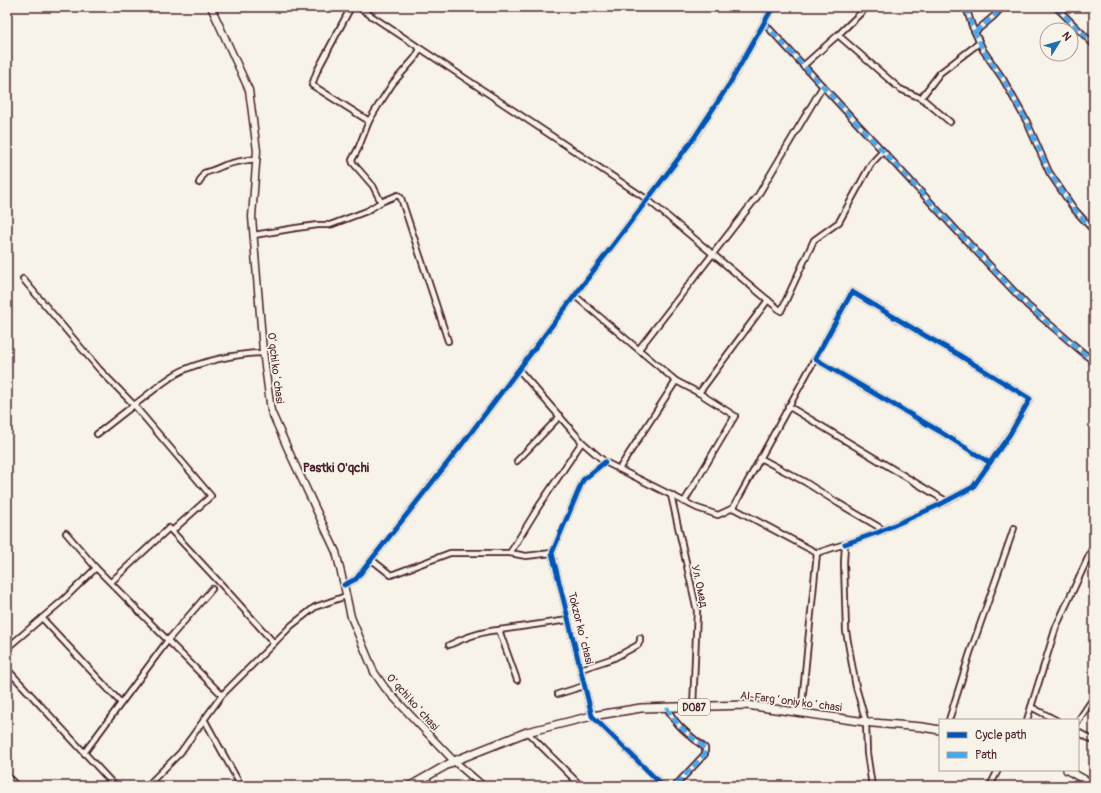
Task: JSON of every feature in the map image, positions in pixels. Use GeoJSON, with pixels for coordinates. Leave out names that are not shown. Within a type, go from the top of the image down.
{"type":"FeatureCollection","features":[{"type":"Feature","properties":{"kind":"main road","name":"Oʻqchi koʻchasi"},"geometry":{"type":"LineString","coordinates":[[211,7],[249,90],[257,151],[252,217],[263,353],[271,411],[336,552],[351,617],[374,672],[385,688],[454,761],[482,786]]}},
{"type":"Feature","properties":{"kind":"main road","name":"Al-Fargʻoniy koʻchasi"},"geometry":{"type":"LineString","coordinates":[[454,761],[526,732],[592,716],[641,708],[747,705],[866,722],[939,730]]}},
{"type":"Feature","properties":{"kind":"main road","name":"D087"},"geometry":{"type":"LineString","coordinates":[[410,786],[454,761]]}},
{"type":"Feature","properties":{"kind":"main road"},"geometry":{"type":"LineString","coordinates":[[1069,771],[1094,786]]}},
{"type":"Feature","properties":{"kind":"street"},"geometry":{"type":"LineString","coordinates":[[351,7],[317,71],[312,84],[369,121]]}},
{"type":"Feature","properties":{"kind":"street"},"geometry":{"type":"LineString","coordinates":[[358,7],[648,200],[781,311],[814,240],[839,222],[871,164],[883,151]]}},
{"type":"Feature","properties":{"kind":"street"},"geometry":{"type":"LineString","coordinates":[[344,585],[356,580],[372,560],[648,200],[694,138],[726,89],[773,7]]}},
{"type":"Feature","properties":{"kind":"street"},"geometry":{"type":"LineString","coordinates":[[804,66],[868,7]]}},
{"type":"Feature","properties":{"kind":"street"},"geometry":{"type":"LineString","coordinates":[[966,7],[979,43],[1003,79],[1027,122],[1049,172],[1074,209],[1094,232]]}},
{"type":"Feature","properties":{"kind":"street"},"geometry":{"type":"LineString","coordinates":[[975,32],[1002,7]]}},
{"type":"Feature","properties":{"kind":"street"},"geometry":{"type":"LineString","coordinates":[[1056,7],[1094,45]]}},
{"type":"Feature","properties":{"kind":"street"},"geometry":{"type":"LineString","coordinates":[[764,23],[1028,306],[1094,362]]}},
{"type":"Feature","properties":{"kind":"street"},"geometry":{"type":"LineString","coordinates":[[838,35],[900,89],[921,98],[950,122]]}},
{"type":"Feature","properties":{"kind":"street"},"geometry":{"type":"LineString","coordinates":[[921,98],[940,73],[979,43]]}},
{"type":"Feature","properties":{"kind":"street"},"geometry":{"type":"LineString","coordinates":[[381,202],[373,186],[352,160],[369,121],[393,83],[415,58],[420,49]]}},
{"type":"Feature","properties":{"kind":"street"},"geometry":{"type":"LineString","coordinates":[[639,349],[757,197],[823,86]]}},
{"type":"Feature","properties":{"kind":"street"},"geometry":{"type":"LineString","coordinates":[[199,183],[204,173],[214,171],[235,162],[256,159]]}},
{"type":"Feature","properties":{"kind":"street"},"geometry":{"type":"LineString","coordinates":[[254,234],[318,225],[330,225],[367,211],[381,202],[398,195],[400,196],[448,341]]}},
{"type":"Feature","properties":{"kind":"street"},"geometry":{"type":"LineString","coordinates":[[23,279],[99,369],[134,405],[211,496],[172,531]]}},
{"type":"Feature","properties":{"kind":"street"},"geometry":{"type":"LineString","coordinates":[[518,370],[582,442],[605,462],[696,508],[718,515],[733,508],[852,292],[924,336],[959,355],[1030,400],[1010,434],[972,487],[884,530],[817,553],[733,508]]}},
{"type":"Feature","properties":{"kind":"street"},"geometry":{"type":"LineString","coordinates":[[575,296],[676,381],[699,393],[735,416],[684,502]]}},
{"type":"Feature","properties":{"kind":"street"},"geometry":{"type":"LineString","coordinates":[[699,393],[768,300]]}},
{"type":"Feature","properties":{"kind":"street"},"geometry":{"type":"LineString","coordinates":[[96,434],[177,373],[192,367],[228,357],[263,353]]}},
{"type":"Feature","properties":{"kind":"street"},"geometry":{"type":"LineString","coordinates":[[815,359],[939,431],[990,463]]}},
{"type":"Feature","properties":{"kind":"street"},"geometry":{"type":"LineString","coordinates":[[619,470],[676,381]]}},
{"type":"Feature","properties":{"kind":"street"},"geometry":{"type":"LineString","coordinates":[[788,406],[946,501]]}},
{"type":"Feature","properties":{"kind":"street"},"geometry":{"type":"LineString","coordinates":[[517,461],[560,416]]}},
{"type":"Feature","properties":{"kind":"street"},"geometry":{"type":"LineString","coordinates":[[510,553],[539,506],[582,442]]}},
{"type":"Feature","properties":{"kind":"street"},"geometry":{"type":"LineString","coordinates":[[760,458],[805,482],[884,530]]}},
{"type":"Feature","properties":{"kind":"street"},"geometry":{"type":"LineString","coordinates":[[372,560],[391,575],[450,553],[510,553],[526,556],[552,553],[583,480],[605,462]]}},
{"type":"Feature","properties":{"kind":"street","name":"Ул. Омад"},"geometry":{"type":"LineString","coordinates":[[670,495],[697,610],[693,707]]}},
{"type":"Feature","properties":{"kind":"street"},"geometry":{"type":"LineString","coordinates":[[110,582],[169,528],[220,582],[274,643]]}},
{"type":"Feature","properties":{"kind":"street"},"geometry":{"type":"LineString","coordinates":[[949,719],[970,654],[1014,528]]}},
{"type":"Feature","properties":{"kind":"street"},"geometry":{"type":"LineString","coordinates":[[66,533],[96,568],[222,695]]}},
{"type":"Feature","properties":{"kind":"street"},"geometry":{"type":"LineString","coordinates":[[845,544],[844,563],[846,631],[856,687],[866,722],[867,753],[872,786]]}},
{"type":"Feature","properties":{"kind":"street"},"geometry":{"type":"LineString","coordinates":[[1027,719],[1056,627],[1094,545]]}},
{"type":"Feature","properties":{"kind":"street","name":"Tokzor koʻchasi"},"geometry":{"type":"LineString","coordinates":[[552,553],[592,716]]}},
{"type":"Feature","properties":{"kind":"street"},"geometry":{"type":"LineString","coordinates":[[801,713],[817,553]]}},
{"type":"Feature","properties":{"kind":"street"},"geometry":{"type":"LineString","coordinates":[[7,648],[62,601],[96,568]]}},
{"type":"Feature","properties":{"kind":"street"},"geometry":{"type":"LineString","coordinates":[[84,752],[168,640],[212,589]]}},
{"type":"Feature","properties":{"kind":"street"},"geometry":{"type":"LineString","coordinates":[[146,786],[180,753],[222,695],[292,625],[315,607],[346,596]]}},
{"type":"Feature","properties":{"kind":"street"},"geometry":{"type":"LineString","coordinates":[[42,618],[121,703]]}},
{"type":"Feature","properties":{"kind":"street"},"geometry":{"type":"LineString","coordinates":[[449,645],[468,636],[568,620]]}},
{"type":"Feature","properties":{"kind":"street"},"geometry":{"type":"LineString","coordinates":[[499,630],[516,680]]}},
{"type":"Feature","properties":{"kind":"street"},"geometry":{"type":"LineString","coordinates":[[581,669],[614,658],[638,644],[640,642],[640,638]]}},
{"type":"Feature","properties":{"kind":"street"},"geometry":{"type":"LineString","coordinates":[[7,669],[115,786]]}},
{"type":"Feature","properties":{"kind":"street"},"geometry":{"type":"LineString","coordinates":[[558,694],[584,686]]}},
{"type":"Feature","properties":{"kind":"street"},"geometry":{"type":"LineString","coordinates":[[1079,719],[1094,696]]}},
{"type":"Feature","properties":{"kind":"street"},"geometry":{"type":"LineString","coordinates":[[1031,706],[1054,719]]}},
{"type":"Feature","properties":{"kind":"street"},"geometry":{"type":"LineString","coordinates":[[667,707],[670,716],[704,748],[706,752],[675,786]]}},
{"type":"Feature","properties":{"kind":"street"},"geometry":{"type":"LineString","coordinates":[[592,716],[657,780],[661,786]]}},
{"type":"Feature","properties":{"kind":"street"},"geometry":{"type":"LineString","coordinates":[[204,720],[242,786]]}},
{"type":"Feature","properties":{"kind":"street"},"geometry":{"type":"LineString","coordinates":[[526,732],[581,786]]}},
{"type":"Feature","properties":{"kind":"street"},"geometry":{"type":"LineString","coordinates":[[1079,733],[1094,741]]}},
{"type":"Feature","properties":{"kind":"street"},"geometry":{"type":"LineString","coordinates":[[990,786],[998,771]]}},
{"type":"Feature","properties":{"kind":"street"},"geometry":{"type":"LineString","coordinates":[[7,776],[17,786]]}},
{"type":"Feature","properties":{"kind":"marked path"},"geometry":{"type":"LineString","coordinates":[[966,7],[972,26],[983,50],[1003,79],[1027,122],[1049,172],[1074,209],[1094,231]]}},
{"type":"Feature","properties":{"kind":"marked path"},"geometry":{"type":"LineString","coordinates":[[975,32],[1002,7]]}},
{"type":"Feature","properties":{"kind":"marked path"},"geometry":{"type":"LineString","coordinates":[[1056,7],[1094,45]]}},
{"type":"Feature","properties":{"kind":"marked path"},"geometry":{"type":"LineString","coordinates":[[764,23],[1028,306],[1094,362]]}},
{"type":"Feature","properties":{"kind":"marked path"},"geometry":{"type":"LineString","coordinates":[[667,707],[678,725],[705,748],[705,754],[675,786]]}},
{"type":"Feature","properties":{"kind":"cycle path"},"geometry":{"type":"LineString","coordinates":[[344,585],[356,579],[460,447],[694,138],[730,83],[773,7]]}},
{"type":"Feature","properties":{"kind":"cycle path"},"geometry":{"type":"LineString","coordinates":[[845,544],[879,532],[939,505],[973,487],[1010,434],[1030,399],[852,292],[815,359],[939,431],[990,463]]}},
{"type":"Feature","properties":{"kind":"cycle path"},"geometry":{"type":"LineString","coordinates":[[605,462],[583,480],[552,553],[592,716],[657,780],[661,786]]}},
{"type":"Feature","properties":{"kind":"district","name":"Pastki O'qchi"},"geometry":{"type":"Point","coordinates":[336,467]}}]}
